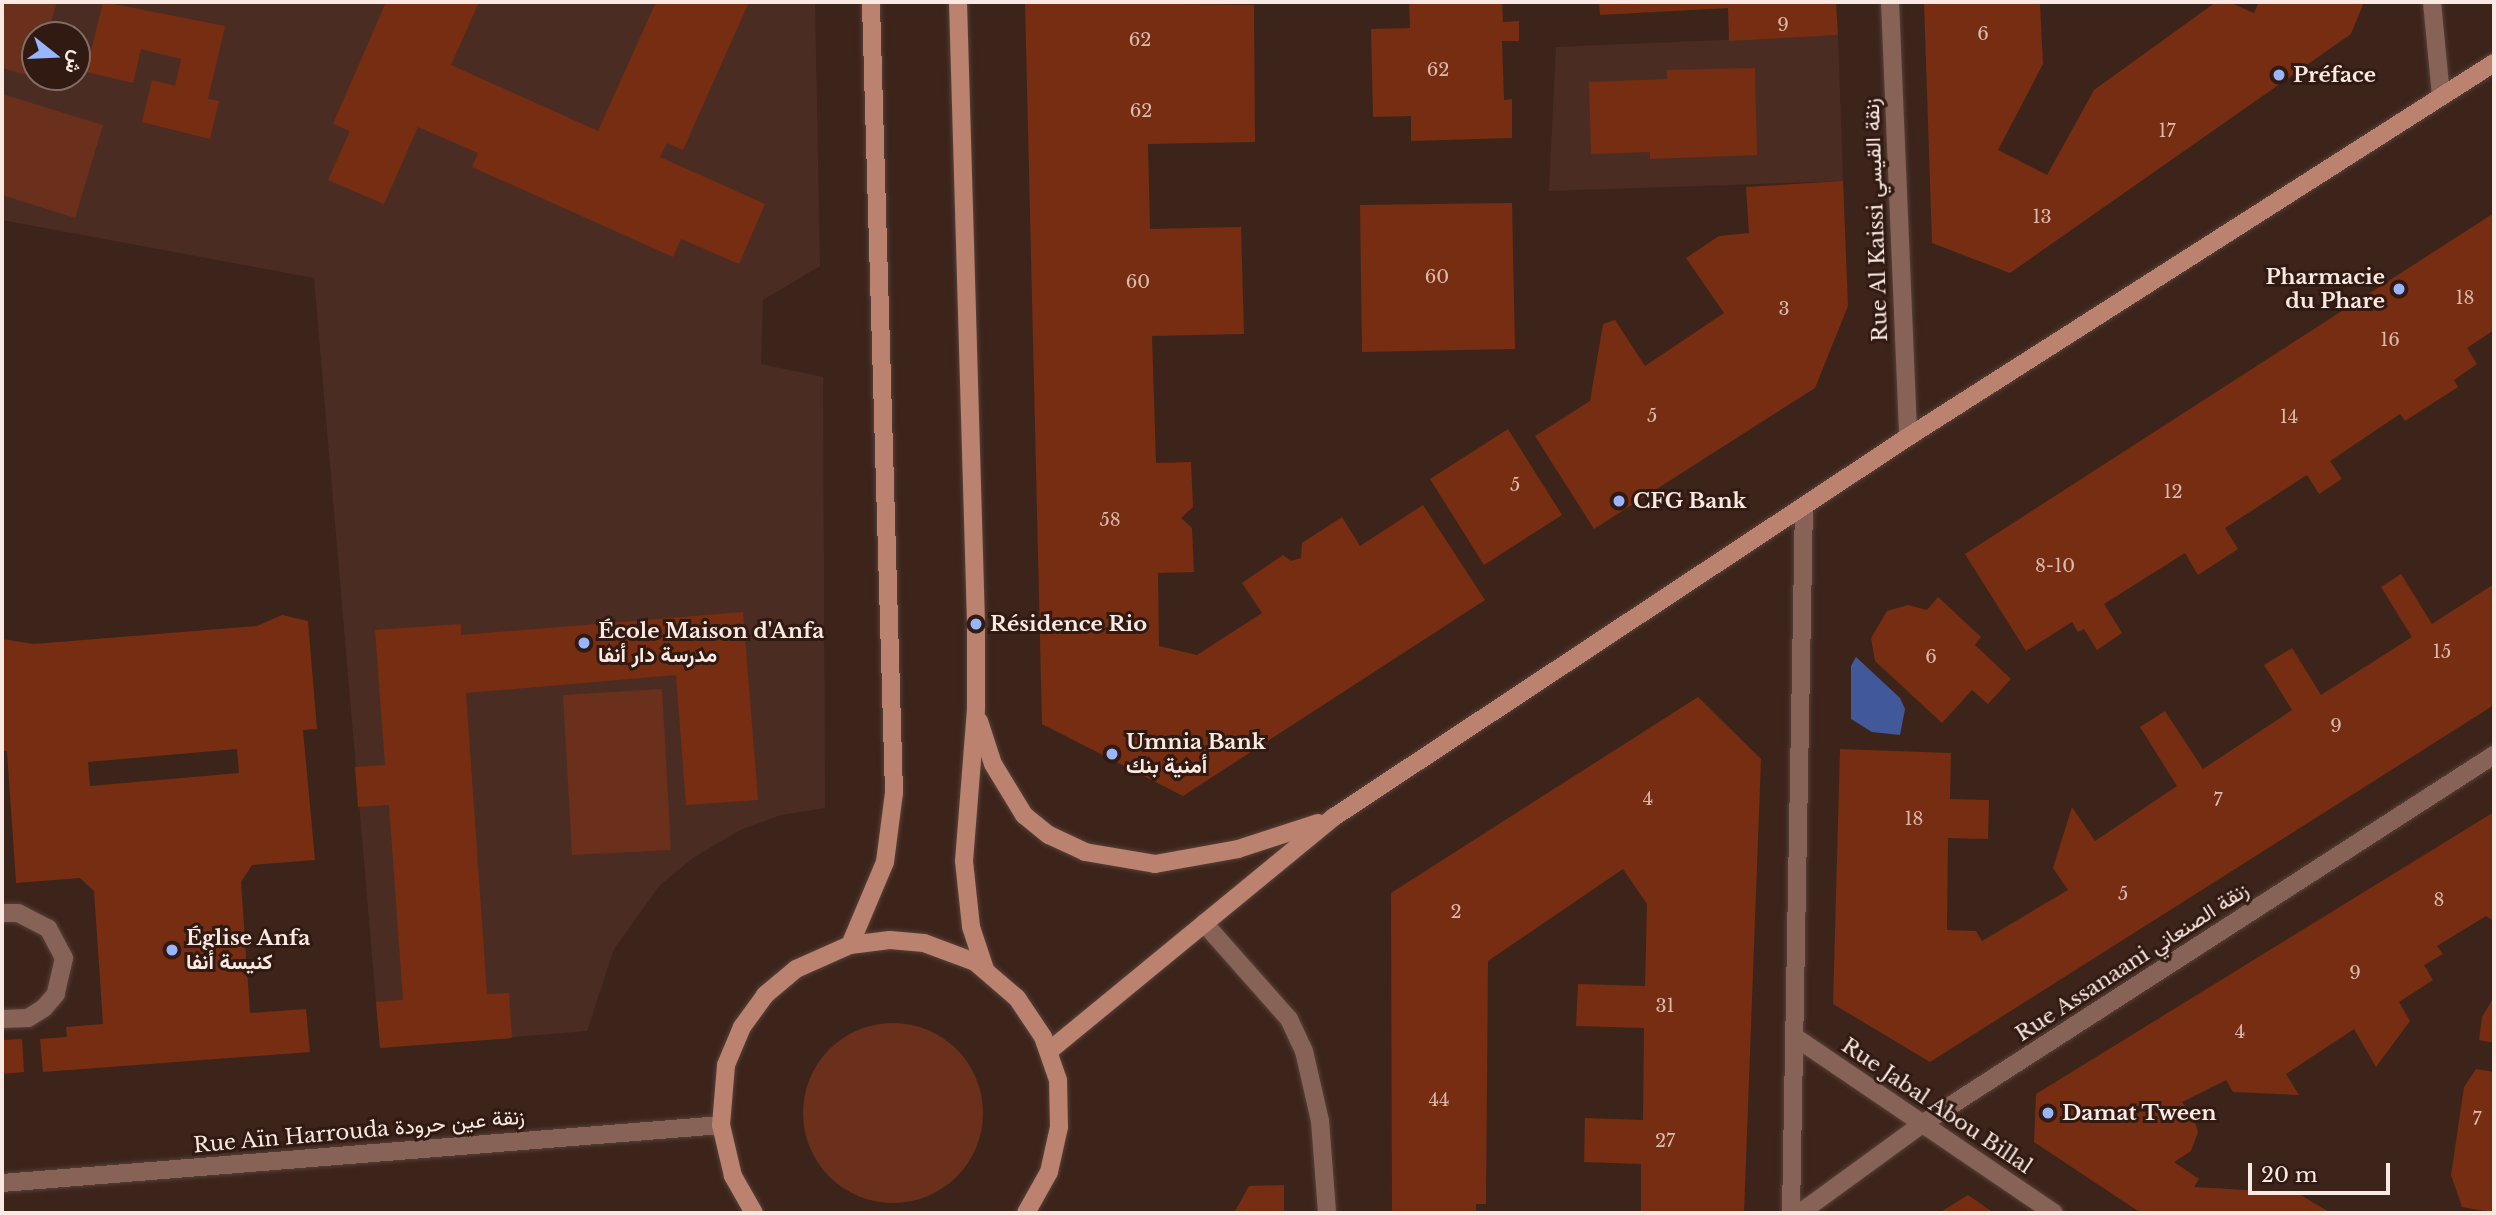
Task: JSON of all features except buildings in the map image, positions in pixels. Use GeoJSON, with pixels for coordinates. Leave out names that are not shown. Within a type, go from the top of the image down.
{"type":"FeatureCollection","features":[{"type":"Feature","properties":{"kind":"main road"},"geometry":{"type":"LineString","coordinates":[[850,945],[885,862],[894,793],[871,2]]}},
{"type":"Feature","properties":{"kind":"main road"},"geometry":{"type":"LineString","coordinates":[[958,2],[976,709],[964,861],[971,927],[985,969]]}},
{"type":"Feature","properties":{"kind":"main road"},"geometry":{"type":"LineString","coordinates":[[1049,1051],[1334,817],[1908,437],[2494,63]]}},
{"type":"Feature","properties":{"kind":"main road"},"geometry":{"type":"LineString","coordinates":[[976,709],[993,764],[1024,815],[1049,835],[1085,852],[1126,862],[1163,862],[1238,849],[1334,817]]}},
{"type":"Feature","properties":{"kind":"main road"},"geometry":{"type":"LineString","coordinates":[[754,1213],[733,1176],[721,1125],[726,1065],[753,1011],[796,969],[850,945],[890,940],[924,943],[985,969],[1027,1010],[1049,1051],[1058,1080],[1059,1127],[1049,1172],[1026,1213]]}},
{"type":"Feature","properties":{"kind":"street","name":"Rue Al Kaissi زنقة القيسي"},"geometry":{"type":"LineString","coordinates":[[1890,2],[1908,437]]}},
{"type":"Feature","properties":{"kind":"street"},"geometry":{"type":"LineString","coordinates":[[2432,2],[2441,95]]}},
{"type":"Feature","properties":{"kind":"street"},"geometry":{"type":"LineString","coordinates":[[1791,1213],[1804,506]]}},
{"type":"Feature","properties":{"kind":"street","name":"Rue Assanaani زنقة الصنعاني"},"geometry":{"type":"LineString","coordinates":[[1800,1213],[1922,1124],[2494,756]]}},
{"type":"Feature","properties":{"kind":"street"},"geometry":{"type":"LineString","coordinates":[[2,913],[26,915],[48,928],[64,958],[56,994],[44,1008],[27,1018],[2,1019]]}},
{"type":"Feature","properties":{"kind":"street"},"geometry":{"type":"LineString","coordinates":[[1204,923],[1289,1019],[1315,1083],[1327,1213]]}},
{"type":"Feature","properties":{"kind":"street","name":"Rue Jabal Abou Billal"},"geometry":{"type":"LineString","coordinates":[[1795,1037],[2054,1213]]}},
{"type":"Feature","properties":{"kind":"street","name":"Rue Aïn Harrouda زنقة عين حرودة"},"geometry":{"type":"LineString","coordinates":[[2,1183],[721,1125]]}},
{"type":"Feature","properties":{"kind":"shaded area"},"geometry":{"type":"Polygon","coordinates":[[[2,2],[815,2],[820,266],[763,300],[761,364],[823,377],[825,808],[781,815],[740,830],[693,858],[660,885],[614,949],[587,1031],[380,1048],[314,278],[2,220],[2,2]]]}},
{"type":"Feature","properties":{"kind":"shaded area"},"geometry":{"type":"Polygon","coordinates":[[[2,2],[57,2],[51,21],[21,21],[21,73],[2,68],[2,2]]]}},
{"type":"Feature","properties":{"kind":"shaded area"},"geometry":{"type":"Polygon","coordinates":[[[1838,35],[1843,181],[1549,191],[1556,47],[1838,35]]]}},
{"type":"Feature","properties":{"kind":"shaded area"},"geometry":{"type":"Polygon","coordinates":[[[2,94],[103,125],[75,218],[2,195],[2,94]]]}},
{"type":"Feature","properties":{"kind":"shaded area"},"geometry":{"type":"Polygon","coordinates":[[[662,689],[671,850],[572,855],[563,695],[662,689]]]}},
{"type":"Feature","properties":{"kind":"shaded area"},"geometry":{"type":"Polygon","coordinates":[[[893,1023],[928,1030],[957,1049],[976,1078],[983,1113],[976,1148],[957,1177],[928,1196],[893,1203],[858,1196],[829,1177],[810,1148],[803,1113],[810,1078],[829,1049],[858,1030],[893,1023]]]}},
{"type":"Feature","properties":{"kind":"water"},"geometry":{"type":"Polygon","coordinates":[[[1856,657],[1900,698],[1905,709],[1900,735],[1872,732],[1851,719],[1851,666],[1856,657]]]}},
{"type":"Feature","properties":{"kind":"place","name":"Préface"},"geometry":{"type":"Point","coordinates":[2279,75]}},
{"type":"Feature","properties":{"kind":"place","name":"Pharmacie du Phare"},"geometry":{"type":"Point","coordinates":[2399,289]}},
{"type":"Feature","properties":{"kind":"place","name":"CFG Bank"},"geometry":{"type":"Point","coordinates":[1619,501]}},
{"type":"Feature","properties":{"kind":"place","name":"Résidence Rio"},"geometry":{"type":"Point","coordinates":[976,624]}},
{"type":"Feature","properties":{"kind":"place","name":"École Maison d'Anfa مدرسة دار أنفا"},"geometry":{"type":"Point","coordinates":[584,643]}},
{"type":"Feature","properties":{"kind":"place","name":"Umnia Bank أمنية بنك"},"geometry":{"type":"Point","coordinates":[1112,754]}},
{"type":"Feature","properties":{"kind":"place","name":"Église Anfa كنيسة أنفا"},"geometry":{"type":"Point","coordinates":[172,950]}},
{"type":"Feature","properties":{"kind":"place","name":"Damat Tween"},"geometry":{"type":"Point","coordinates":[2048,1113]}}]}
